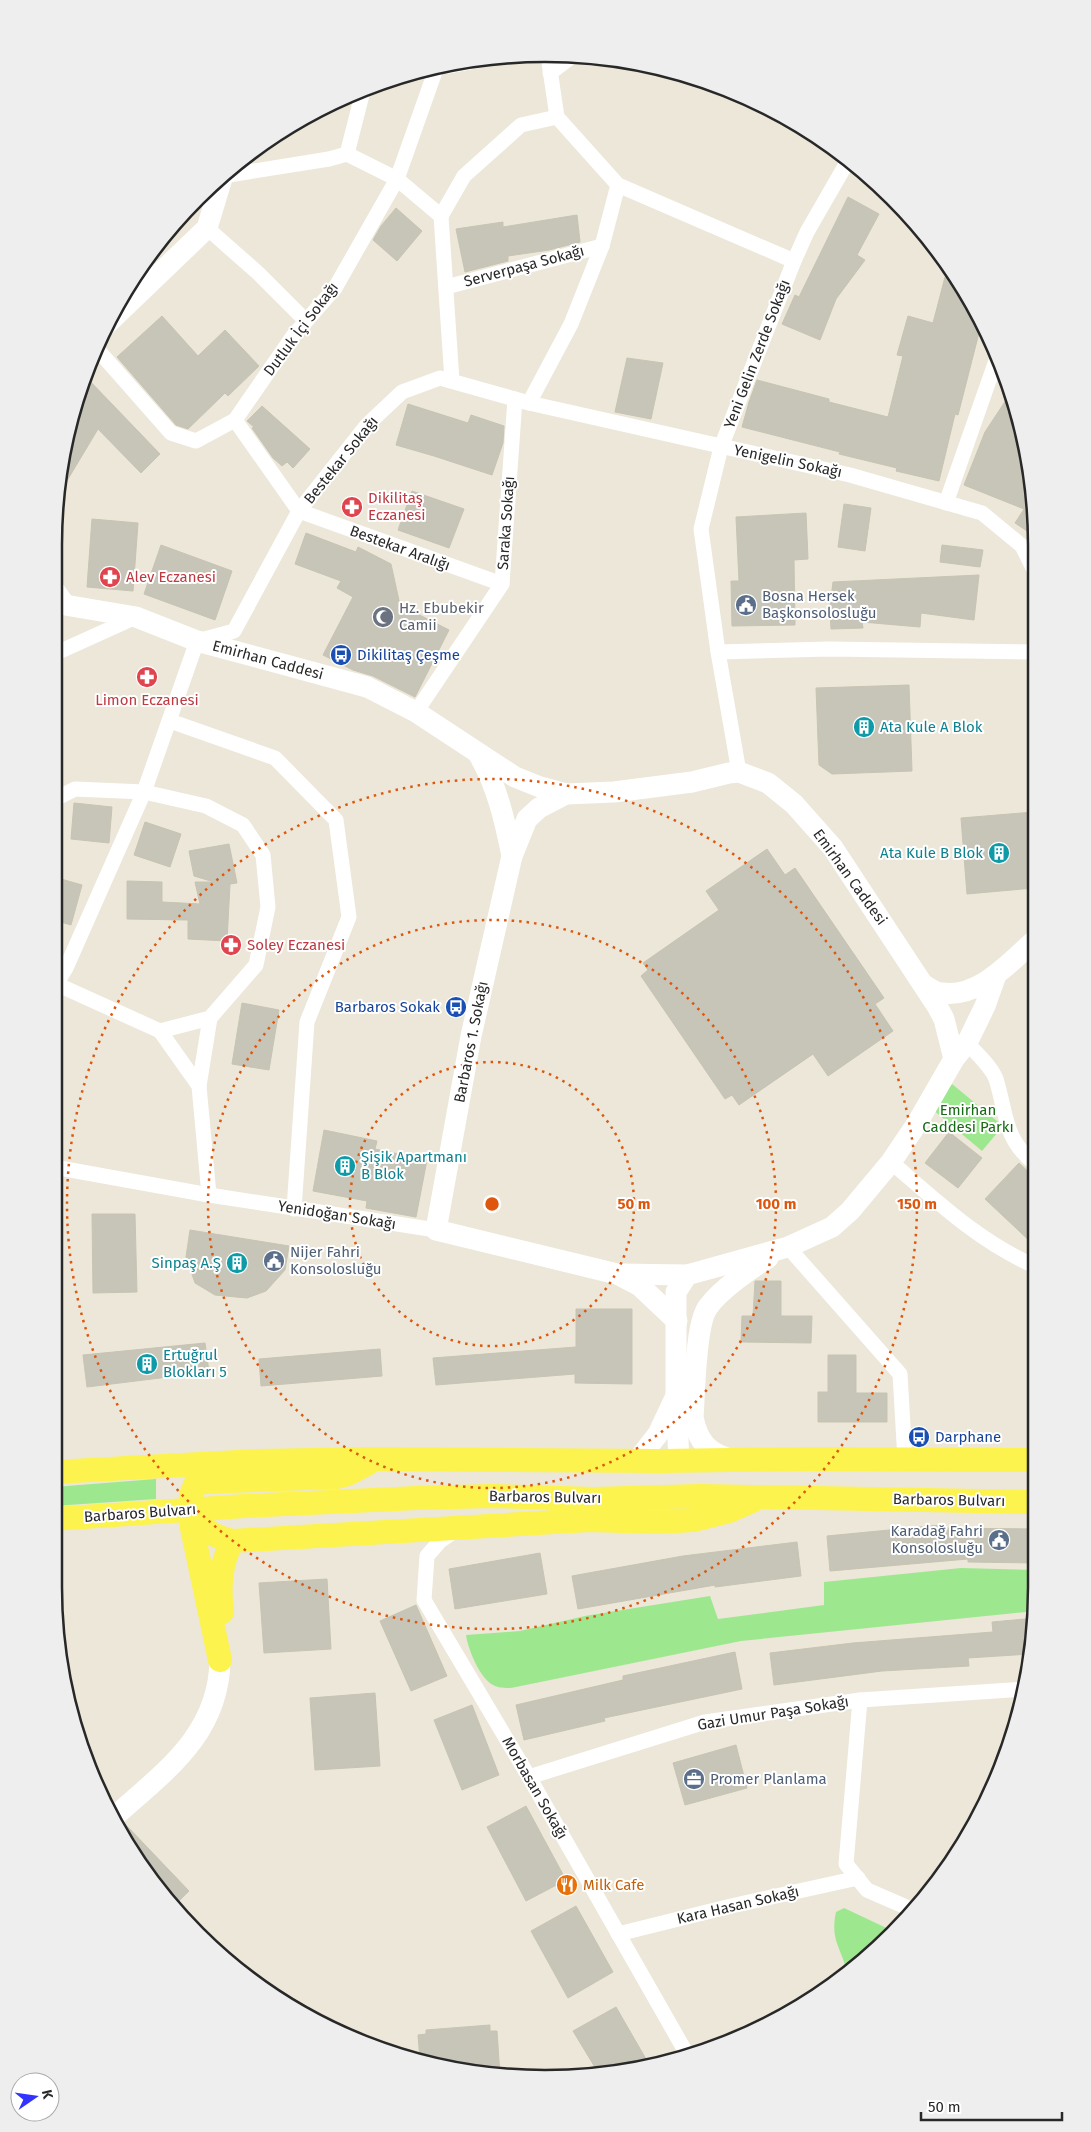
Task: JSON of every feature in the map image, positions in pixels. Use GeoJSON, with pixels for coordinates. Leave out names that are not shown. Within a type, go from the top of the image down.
{"type":"FeatureCollection","features":[{"type":"Feature","properties":{"kind":"main road"},"geometry":{"type":"LineString","coordinates":[[62,1472],[257,1461],[375,1459],[637,1461],[1028,1460]]}},
{"type":"Feature","properties":{"kind":"main road"},"geometry":{"type":"LineString","coordinates":[[220,1660],[196,1550],[191,1495],[195,1485],[203,1482],[336,1477],[360,1468],[375,1459]]}},
{"type":"Feature","properties":{"kind":"main road"},"geometry":{"type":"LineString","coordinates":[[572,1521],[587,1514],[594,1499],[589,1480],[577,1460]]}},
{"type":"Feature","properties":{"kind":"main road"},"geometry":{"type":"LineString","coordinates":[[680,1461],[685,1477],[700,1496]]}},
{"type":"Feature","properties":{"kind":"main road","name":"Barbaros Bulvarı"},"geometry":{"type":"LineString","coordinates":[[62,1518],[192,1509],[427,1497],[492,1496],[594,1499],[763,1496],[1028,1502]]}},
{"type":"Feature","properties":{"kind":"main road"},"geometry":{"type":"LineString","coordinates":[[192,1509],[203,1528],[214,1536],[232,1541],[572,1521],[659,1522],[693,1520],[729,1510],[763,1496]]}},
{"type":"Feature","properties":{"kind":"main road"},"geometry":{"type":"LineString","coordinates":[[220,1660],[224,1636],[220,1579],[226,1552],[232,1541]]}},
{"type":"Feature","properties":{"kind":"street"},"geometry":{"type":"LineString","coordinates":[[452,381],[441,216],[464,176],[521,125],[557,117],[549,62]]}},
{"type":"Feature","properties":{"kind":"street"},"geometry":{"type":"LineString","coordinates":[[550,73],[563,63]]}},
{"type":"Feature","properties":{"kind":"street","name":"Dutluk İçi Sokağı"},"geometry":{"type":"LineString","coordinates":[[102,355],[171,434],[196,441],[235,420],[293,336],[335,288],[397,179],[434,76]]}},
{"type":"Feature","properties":{"kind":"street"},"geometry":{"type":"LineString","coordinates":[[347,154],[361,99]]}},
{"type":"Feature","properties":{"kind":"street","name":"Yeni Gelin Zerde Sokağı"},"geometry":{"type":"LineString","coordinates":[[557,117],[618,185],[794,261]]}},
{"type":"Feature","properties":{"kind":"street"},"geometry":{"type":"LineString","coordinates":[[237,174],[329,159],[347,154],[397,179],[441,216]]}},
{"type":"Feature","properties":{"kind":"street","name":"Yeni Gelin Zerde Sokağı"},"geometry":{"type":"LineString","coordinates":[[721,447],[794,261],[807,232],[845,166]]}},
{"type":"Feature","properties":{"kind":"street"},"geometry":{"type":"LineString","coordinates":[[522,401],[571,324],[602,246],[618,185]]}},
{"type":"Feature","properties":{"kind":"street"},"geometry":{"type":"LineString","coordinates":[[125,307],[207,228],[219,190]]}},
{"type":"Feature","properties":{"kind":"street"},"geometry":{"type":"LineString","coordinates":[[207,228],[258,273],[306,321]]}},
{"type":"Feature","properties":{"kind":"street","name":"Serverpaşa Sokağı"},"geometry":{"type":"LineString","coordinates":[[446,287],[602,246]]}},
{"type":"Feature","properties":{"kind":"street"},"geometry":{"type":"LineString","coordinates":[[946,503],[994,366]]}},
{"type":"Feature","properties":{"kind":"street","name":"Bestekar Sokağı"},"geometry":{"type":"LineString","coordinates":[[197,641],[234,631],[299,511],[367,425],[402,392],[440,378],[522,401],[721,447]]}},
{"type":"Feature","properties":{"kind":"street","name":"Saraka Sokağı"},"geometry":{"type":"LineString","coordinates":[[416,712],[502,584],[522,401]]}},
{"type":"Feature","properties":{"kind":"street"},"geometry":{"type":"LineString","coordinates":[[235,420],[299,511]]}},
{"type":"Feature","properties":{"kind":"street","name":"Yenigelin Sokağı"},"geometry":{"type":"LineString","coordinates":[[739,772],[718,652],[701,529],[721,447],[850,475],[982,513],[1022,546],[1028,558]]}},
{"type":"Feature","properties":{"kind":"street","name":"Bestekar Aralığı"},"geometry":{"type":"LineString","coordinates":[[299,511],[502,584]]}},
{"type":"Feature","properties":{"kind":"street","name":"Emirhan Caddesi"},"geometry":{"type":"LineString","coordinates":[[62,601],[65,605],[136,617],[197,641],[366,687],[416,712],[515,777],[540,787],[566,794]]}},
{"type":"Feature","properties":{"kind":"street"},"geometry":{"type":"LineString","coordinates":[[62,650],[136,617]]}},
{"type":"Feature","properties":{"kind":"street"},"geometry":{"type":"LineString","coordinates":[[62,972],[144,792],[197,641]]}},
{"type":"Feature","properties":{"kind":"street"},"geometry":{"type":"LineString","coordinates":[[718,652],[829,649],[1028,652]]}},
{"type":"Feature","properties":{"kind":"street"},"geometry":{"type":"LineString","coordinates":[[170,721],[275,758],[336,820],[349,917],[307,1022],[294,1209]]}},
{"type":"Feature","properties":{"kind":"street"},"geometry":{"type":"LineString","coordinates":[[476,750],[488,771],[497,793],[512,856]]}},
{"type":"Feature","properties":{"kind":"street"},"geometry":{"type":"LineString","coordinates":[[566,794],[614,792],[692,782],[729,772],[739,772]]}},
{"type":"Feature","properties":{"kind":"street","name":"Emirhan Caddesi"},"geometry":{"type":"LineString","coordinates":[[739,772],[768,784],[788,799],[833,848],[924,985],[961,1051]]}},
{"type":"Feature","properties":{"kind":"street"},"geometry":{"type":"LineString","coordinates":[[62,795],[75,789],[144,792],[206,806],[243,825],[263,855],[268,907],[256,964],[210,1018],[199,1086],[210,1195]]}},
{"type":"Feature","properties":{"kind":"street","name":"Barbaros 1. Sokağı"},"geometry":{"type":"LineString","coordinates":[[436,1230],[471,1036],[512,856],[527,819],[539,808],[566,794]]}},
{"type":"Feature","properties":{"kind":"street"},"geometry":{"type":"LineString","coordinates":[[924,985],[940,994],[966,992],[996,975],[1028,946]]}},
{"type":"Feature","properties":{"kind":"street"},"geometry":{"type":"LineString","coordinates":[[734,1460],[710,1451],[696,1431],[693,1417],[701,1324],[707,1307],[758,1264],[788,1247],[832,1227],[850,1211],[891,1162],[916,1125],[961,1051],[985,1006],[996,975]]}},
{"type":"Feature","properties":{"kind":"street"},"geometry":{"type":"LineString","coordinates":[[62,988],[160,1031],[199,1086]]}},
{"type":"Feature","properties":{"kind":"street"},"geometry":{"type":"LineString","coordinates":[[160,1031],[210,1018]]}},
{"type":"Feature","properties":{"kind":"street"},"geometry":{"type":"LineString","coordinates":[[961,1051],[995,1077],[1005,1121],[1021,1153],[1028,1158]]}},
{"type":"Feature","properties":{"kind":"street"},"geometry":{"type":"LineString","coordinates":[[891,1162],[977,1235],[1028,1263]]}},
{"type":"Feature","properties":{"kind":"street","name":"Yenidoğan Sokağı"},"geometry":{"type":"LineString","coordinates":[[62,1168],[294,1209],[436,1230],[617,1274]]}},
{"type":"Feature","properties":{"kind":"street"},"geometry":{"type":"LineString","coordinates":[[617,1274],[687,1275],[788,1247]]}},
{"type":"Feature","properties":{"kind":"street"},"geometry":{"type":"LineString","coordinates":[[788,1247],[900,1374],[905,1460]]}},
{"type":"Feature","properties":{"kind":"street"},"geometry":{"type":"LineString","coordinates":[[617,1274],[640,1286],[677,1321]]}},
{"type":"Feature","properties":{"kind":"street"},"geometry":{"type":"LineString","coordinates":[[680,1461],[676,1398],[676,1292],[687,1275]]}},
{"type":"Feature","properties":{"kind":"street"},"geometry":{"type":"LineString","coordinates":[[637,1461],[658,1434],[676,1398]]}},
{"type":"Feature","properties":{"kind":"street","name":"Morbasan Sokağı"},"geometry":{"type":"LineString","coordinates":[[462,1527],[440,1541],[427,1556],[424,1600],[529,1777],[684,2049]]}},
{"type":"Feature","properties":{"kind":"street"},"geometry":{"type":"LineString","coordinates":[[119,1813],[186,1750],[201,1731],[216,1698],[220,1676],[220,1660]]}},
{"type":"Feature","properties":{"kind":"street","name":"Gazi Umur Paşa Sokağı"},"geometry":{"type":"LineString","coordinates":[[529,1777],[705,1722],[860,1700],[1017,1690]]}},
{"type":"Feature","properties":{"kind":"street"},"geometry":{"type":"LineString","coordinates":[[860,1700],[846,1864],[868,1890],[907,1907]]}},
{"type":"Feature","properties":{"kind":"street","name":"Kara Hasan Sokağı"},"geometry":{"type":"LineString","coordinates":[[618,1934],[731,1906],[858,1878]]}},
{"type":"Feature","properties":{"kind":"green space","name":"Emirhan Caddesi Parkı"},"geometry":{"type":"Polygon","coordinates":[[[952,1084],[1003,1126],[982,1151],[932,1109],[952,1084]]]}},
{"type":"Feature","properties":{"kind":"green space"},"geometry":{"type":"Polygon","coordinates":[[[156,1479],[156,1499],[62,1505],[62,1486],[156,1479]]]}},
{"type":"Feature","properties":{"kind":"green space"},"geometry":{"type":"Polygon","coordinates":[[[961,1568],[1028,1570],[1027,1612],[741,1641],[511,1688],[497,1687],[484,1677],[472,1656],[466,1635],[520,1631],[585,1616],[710,1596],[718,1619],[824,1605],[824,1582],[961,1568]]]}},
{"type":"Feature","properties":{"kind":"green space"},"geometry":{"type":"Polygon","coordinates":[[[844,1908],[887,1928],[846,1965],[835,1937],[836,1912],[844,1908]]]}},
{"type":"Feature","properties":{"kind":"building"},"geometry":{"type":"Polygon","coordinates":[[[848,197],[879,214],[857,255],[865,260],[836,299],[820,340],[782,324],[795,295],[799,297],[848,197]]]}},
{"type":"Feature","properties":{"kind":"building"},"geometry":{"type":"Polygon","coordinates":[[[396,208],[422,231],[397,261],[373,240],[381,226],[396,208]]]}},
{"type":"Feature","properties":{"kind":"building"},"geometry":{"type":"Polygon","coordinates":[[[577,215],[580,242],[549,250],[508,256],[508,261],[465,272],[456,229],[503,222],[503,227],[577,215]]]}},
{"type":"Feature","properties":{"kind":"building"},"geometry":{"type":"Polygon","coordinates":[[[945,277],[947,278],[964,304],[979,332],[958,415],[955,414],[939,481],[896,471],[897,468],[839,454],[840,452],[742,427],[757,380],[829,399],[829,402],[888,417],[903,356],[897,355],[908,316],[933,323],[945,277]]]}},
{"type":"Feature","properties":{"kind":"building"},"geometry":{"type":"Polygon","coordinates":[[[162,316],[198,356],[225,330],[259,366],[228,396],[225,393],[188,429],[176,425],[117,357],[162,316]]]}},
{"type":"Feature","properties":{"kind":"building"},"geometry":{"type":"Polygon","coordinates":[[[627,358],[663,363],[651,419],[615,412],[627,358]]]}},
{"type":"Feature","properties":{"kind":"building"},"geometry":{"type":"Polygon","coordinates":[[[91,382],[160,454],[141,473],[98,429],[67,480],[79,420],[91,382]]]}},
{"type":"Feature","properties":{"kind":"building"},"geometry":{"type":"Polygon","coordinates":[[[1006,400],[1019,451],[1024,482],[1028,531],[1015,523],[1024,509],[964,485],[985,432],[1006,400]]]}},
{"type":"Feature","properties":{"kind":"building"},"geometry":{"type":"Polygon","coordinates":[[[408,404],[468,423],[471,415],[504,426],[503,443],[492,475],[396,445],[408,404]]]}},
{"type":"Feature","properties":{"kind":"building"},"geometry":{"type":"Polygon","coordinates":[[[262,406],[310,449],[293,468],[287,462],[282,466],[273,458],[252,428],[254,427],[247,421],[262,406]]]}},
{"type":"Feature","properties":{"kind":"building"},"geometry":{"type":"Polygon","coordinates":[[[412,491],[464,509],[449,548],[398,530],[412,491]]]}},
{"type":"Feature","properties":{"kind":"building"},"geometry":{"type":"Polygon","coordinates":[[[844,504],[871,508],[865,551],[838,547],[844,504]]]}},
{"type":"Feature","properties":{"kind":"building"},"geometry":{"type":"Polygon","coordinates":[[[806,513],[808,559],[794,560],[795,625],[732,626],[731,581],[739,581],[736,517],[806,513]]]}},
{"type":"Feature","properties":{"kind":"building"},"geometry":{"type":"Polygon","coordinates":[[[92,519],[138,523],[133,591],[87,587],[92,519]]]}},
{"type":"Feature","properties":{"kind":"building","name":"Hz. Ebubekir Camii"},"geometry":{"type":"Polygon","coordinates":[[[306,533],[356,552],[358,547],[391,564],[400,605],[449,630],[415,697],[373,676],[353,670],[323,655],[353,597],[337,588],[341,581],[295,564],[306,533]]]}},
{"type":"Feature","properties":{"kind":"building"},"geometry":{"type":"Polygon","coordinates":[[[161,545],[232,571],[215,620],[144,594],[161,545]]]}},
{"type":"Feature","properties":{"kind":"building"},"geometry":{"type":"Polygon","coordinates":[[[942,545],[983,550],[980,567],[940,562],[942,545]]]}},
{"type":"Feature","properties":{"kind":"building"},"geometry":{"type":"Polygon","coordinates":[[[979,575],[974,620],[921,613],[920,627],[862,622],[863,628],[831,629],[830,607],[833,582],[979,575]]]}},
{"type":"Feature","properties":{"kind":"building","name":"Ata Kule A Blok"},"geometry":{"type":"Polygon","coordinates":[[[909,685],[912,771],[832,774],[819,765],[816,688],[909,685]]]}},
{"type":"Feature","properties":{"kind":"building"},"geometry":{"type":"Polygon","coordinates":[[[74,803],[112,807],[109,843],[71,839],[74,803]]]}},
{"type":"Feature","properties":{"kind":"building","name":"Ata Kule B Blok"},"geometry":{"type":"Polygon","coordinates":[[[1028,812],[1028,889],[967,894],[961,818],[1028,812]]]}},
{"type":"Feature","properties":{"kind":"building"},"geometry":{"type":"Polygon","coordinates":[[[145,822],[181,834],[170,867],[134,855],[145,822]]]}},
{"type":"Feature","properties":{"kind":"building"},"geometry":{"type":"Polygon","coordinates":[[[229,844],[237,883],[230,884],[227,941],[188,939],[188,920],[127,919],[127,881],[162,882],[162,902],[200,904],[195,882],[214,882],[194,876],[189,851],[229,844]]]}},
{"type":"Feature","properties":{"kind":"building"},"geometry":{"type":"Polygon","coordinates":[[[767,849],[785,875],[795,868],[884,998],[875,1004],[893,1031],[828,1076],[813,1054],[739,1105],[732,1095],[725,1099],[641,976],[648,970],[643,963],[719,910],[706,891],[767,849]]]}},
{"type":"Feature","properties":{"kind":"building"},"geometry":{"type":"Polygon","coordinates":[[[62,879],[82,885],[71,925],[62,922],[62,879]]]}},
{"type":"Feature","properties":{"kind":"building"},"geometry":{"type":"Polygon","coordinates":[[[242,1003],[279,1010],[269,1070],[232,1064],[242,1003]]]}},
{"type":"Feature","properties":{"kind":"building"},"geometry":{"type":"Polygon","coordinates":[[[324,1130],[377,1141],[375,1149],[427,1160],[416,1217],[366,1208],[367,1201],[313,1191],[324,1130]]]}},
{"type":"Feature","properties":{"kind":"building"},"geometry":{"type":"Polygon","coordinates":[[[949,1132],[982,1158],[958,1188],[925,1163],[949,1132]]]}},
{"type":"Feature","properties":{"kind":"building"},"geometry":{"type":"Polygon","coordinates":[[[1019,1163],[1028,1171],[1028,1239],[985,1199],[1019,1163]]]}},
{"type":"Feature","properties":{"kind":"building"},"geometry":{"type":"Polygon","coordinates":[[[92,1214],[135,1214],[137,1292],[93,1293],[92,1214]]]}},
{"type":"Feature","properties":{"kind":"building","name":"Sinpaş A.Ş"},"geometry":{"type":"Polygon","coordinates":[[[190,1230],[289,1246],[285,1270],[266,1291],[247,1298],[215,1295],[195,1283],[186,1257],[190,1230]]]}},
{"type":"Feature","properties":{"kind":"building"},"geometry":{"type":"Polygon","coordinates":[[[755,1281],[781,1281],[781,1316],[812,1316],[811,1343],[741,1342],[742,1316],[753,1316],[755,1281]]]}},
{"type":"Feature","properties":{"kind":"building"},"geometry":{"type":"Polygon","coordinates":[[[576,1309],[632,1309],[632,1384],[575,1383],[575,1374],[436,1385],[433,1358],[576,1347],[576,1309]]]}},
{"type":"Feature","properties":{"kind":"building"},"geometry":{"type":"Polygon","coordinates":[[[205,1343],[209,1372],[87,1387],[83,1355],[205,1343]]]}},
{"type":"Feature","properties":{"kind":"building"},"geometry":{"type":"Polygon","coordinates":[[[380,1349],[382,1376],[261,1386],[259,1359],[380,1349]]]}},
{"type":"Feature","properties":{"kind":"building"},"geometry":{"type":"Polygon","coordinates":[[[828,1355],[856,1355],[856,1393],[887,1393],[887,1422],[818,1422],[818,1392],[828,1392],[828,1355]]]}},
{"type":"Feature","properties":{"kind":"building"},"geometry":{"type":"Polygon","coordinates":[[[941,1525],[941,1528],[1028,1529],[1028,1563],[968,1562],[968,1559],[830,1571],[827,1536],[941,1525]]]}},
{"type":"Feature","properties":{"kind":"building"},"geometry":{"type":"Polygon","coordinates":[[[797,1542],[801,1576],[715,1587],[715,1585],[578,1609],[572,1576],[683,1556],[797,1542]]]}},
{"type":"Feature","properties":{"kind":"building"},"geometry":{"type":"Polygon","coordinates":[[[540,1553],[547,1594],[455,1609],[449,1569],[540,1553]]]}},
{"type":"Feature","properties":{"kind":"building"},"geometry":{"type":"Polygon","coordinates":[[[327,1579],[331,1649],[264,1653],[259,1583],[327,1579]]]}},
{"type":"Feature","properties":{"kind":"building"},"geometry":{"type":"Polygon","coordinates":[[[416,1605],[447,1676],[411,1691],[380,1621],[416,1605]]]}},
{"type":"Feature","properties":{"kind":"building"},"geometry":{"type":"Polygon","coordinates":[[[1027,1619],[1023,1654],[968,1658],[969,1666],[882,1671],[774,1685],[770,1653],[853,1643],[993,1632],[992,1622],[1027,1619]]]}},
{"type":"Feature","properties":{"kind":"building"},"geometry":{"type":"Polygon","coordinates":[[[735,1652],[742,1689],[604,1718],[605,1721],[524,1740],[516,1705],[623,1680],[623,1676],[735,1652]]]}},
{"type":"Feature","properties":{"kind":"building"},"geometry":{"type":"Polygon","coordinates":[[[375,1693],[380,1766],[315,1770],[310,1698],[375,1693]]]}},
{"type":"Feature","properties":{"kind":"building"},"geometry":{"type":"Polygon","coordinates":[[[472,1705],[499,1775],[462,1790],[434,1720],[472,1705]]]}},
{"type":"Feature","properties":{"kind":"building"},"geometry":{"type":"Polygon","coordinates":[[[736,1745],[747,1788],[685,1805],[673,1763],[736,1745]]]}},
{"type":"Feature","properties":{"kind":"building"},"geometry":{"type":"Polygon","coordinates":[[[526,1806],[566,1880],[526,1901],[487,1827],[526,1806]]]}},
{"type":"Feature","properties":{"kind":"building"},"geometry":{"type":"Polygon","coordinates":[[[125,1824],[189,1891],[179,1901],[162,1881],[125,1824]]]}},
{"type":"Feature","properties":{"kind":"building"},"geometry":{"type":"Polygon","coordinates":[[[576,1906],[613,1972],[568,1998],[531,1931],[576,1906]]]}},
{"type":"Feature","properties":{"kind":"building"},"geometry":{"type":"Polygon","coordinates":[[[616,2007],[646,2059],[594,2066],[573,2031],[616,2007]]]}},
{"type":"Feature","properties":{"kind":"building"},"geometry":{"type":"Polygon","coordinates":[[[490,2025],[490,2031],[497,2031],[499,2067],[451,2060],[419,2053],[418,2035],[426,2034],[426,2030],[490,2025]]]}},
{"type":"Feature","properties":{"kind":"place","name":"Dikilitaş Eczanesi"},"geometry":{"type":"Point","coordinates":[352,507]}},
{"type":"Feature","properties":{"kind":"place","name":"Alev Eczanesi"},"geometry":{"type":"Point","coordinates":[110,577]}},
{"type":"Feature","properties":{"kind":"place","name":"Bosna Hersek Başkonsolosluğu"},"geometry":{"type":"Point","coordinates":[746,605]}},
{"type":"Feature","properties":{"kind":"place","name":"Hz. Ebubekir Camii"},"geometry":{"type":"Point","coordinates":[383,617]}},
{"type":"Feature","properties":{"kind":"place","name":"Dikilitaş Çeşme"},"geometry":{"type":"Point","coordinates":[341,655]}},
{"type":"Feature","properties":{"kind":"place","name":"Limon Eczanesi"},"geometry":{"type":"Point","coordinates":[147,677]}},
{"type":"Feature","properties":{"kind":"place","name":"Ata Kule A Blok"},"geometry":{"type":"Point","coordinates":[864,727]}},
{"type":"Feature","properties":{"kind":"place","name":"Ata Kule B Blok"},"geometry":{"type":"Point","coordinates":[999,853]}},
{"type":"Feature","properties":{"kind":"place","name":"Soley Eczanesi"},"geometry":{"type":"Point","coordinates":[231,945]}},
{"type":"Feature","properties":{"kind":"place","name":"Barbaros Sokak"},"geometry":{"type":"Point","coordinates":[456,1007]}},
{"type":"Feature","properties":{"kind":"place","name":"Şişik Apartmanı B Blok"},"geometry":{"type":"Point","coordinates":[345,1166]}},
{"type":"Feature","properties":{"kind":"place","name":"Nijer Fahri Konsolosluğu"},"geometry":{"type":"Point","coordinates":[274,1261]}},
{"type":"Feature","properties":{"kind":"place","name":"Sinpaş A.Ş"},"geometry":{"type":"Point","coordinates":[237,1263]}},
{"type":"Feature","properties":{"kind":"place","name":"Ertuğrul Blokları 5"},"geometry":{"type":"Point","coordinates":[147,1364]}},
{"type":"Feature","properties":{"kind":"place","name":"Darphane"},"geometry":{"type":"Point","coordinates":[919,1437]}},
{"type":"Feature","properties":{"kind":"place","name":"Karadağ Fahri Konsolosluğu"},"geometry":{"type":"Point","coordinates":[999,1540]}},
{"type":"Feature","properties":{"kind":"place","name":"Promer Planlama"},"geometry":{"type":"Point","coordinates":[694,1779]}},
{"type":"Feature","properties":{"kind":"place","name":"Milk Cafe"},"geometry":{"type":"Point","coordinates":[567,1885]}}]}
